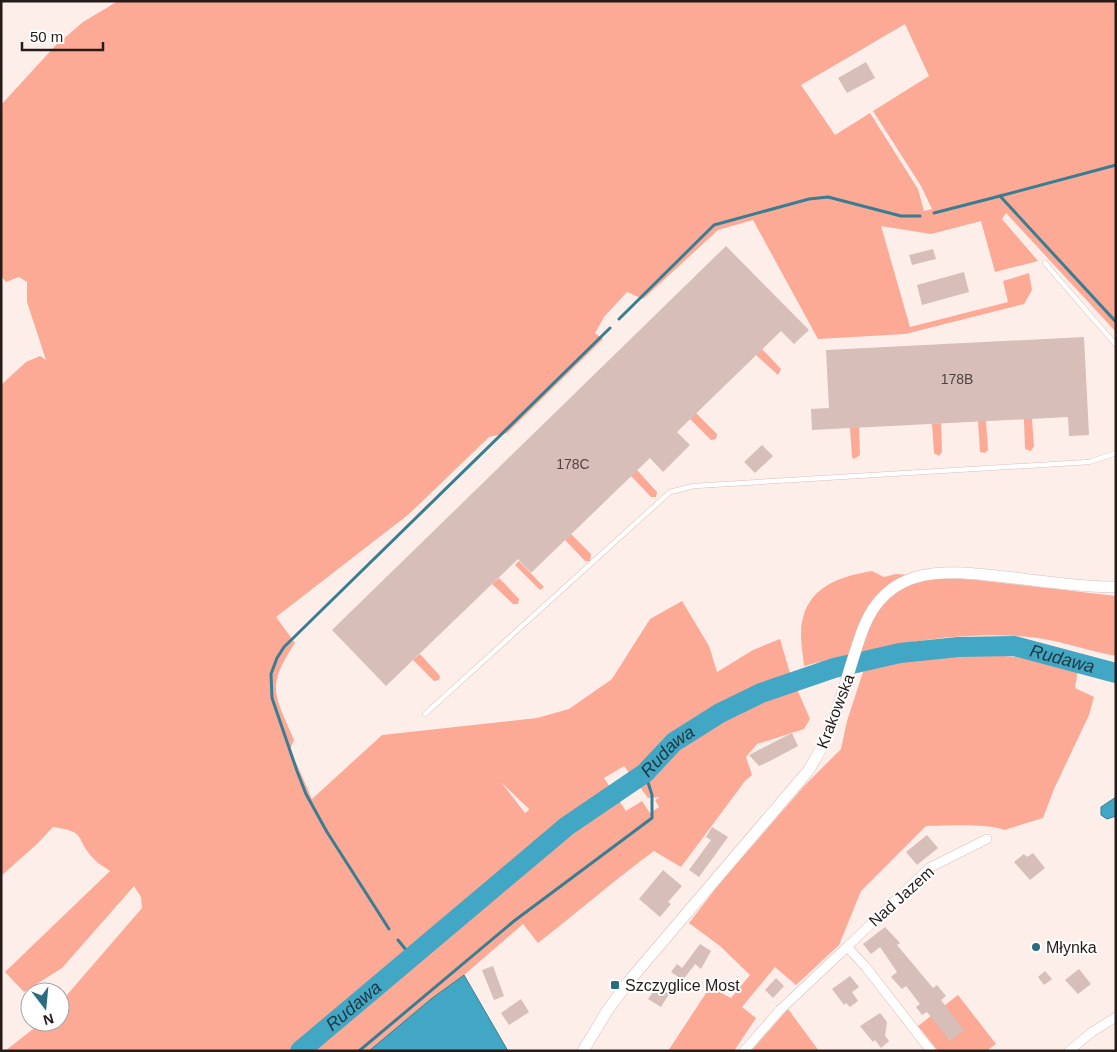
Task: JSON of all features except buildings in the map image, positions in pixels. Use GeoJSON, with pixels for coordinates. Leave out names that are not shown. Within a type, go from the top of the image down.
{"type":"FeatureCollection","features":[{"type":"Feature","properties":{"kind":"street","name":"Krakowska"},"geometry":{"type":"LineString","coordinates":[[583,1051],[607,1011],[635,974],[808,771],[826,740],[842,699],[863,630],[872,611],[888,592],[910,579],[929,573],[963,572],[1116,587]]}},
{"type":"Feature","properties":{"kind":"street","name":"Nad Jazem"},"geometry":{"type":"LineString","coordinates":[[744,1051],[762,1028],[929,868],[987,839]]}},
{"type":"Feature","properties":{"kind":"street"},"geometry":{"type":"LineString","coordinates":[[846,947],[865,966],[931,1051]]}},
{"type":"Feature","properties":{"kind":"street"},"geometry":{"type":"LineString","coordinates":[[1069,1051],[1092,1032],[1116,1017]]}},
{"type":"Feature","properties":{"kind":"lane"},"geometry":{"type":"LineString","coordinates":[[1045,263],[1116,345]]}},
{"type":"Feature","properties":{"kind":"lane"},"geometry":{"type":"LineString","coordinates":[[425,714],[670,492],[694,486],[1089,462],[1116,453]]}},
{"type":"Feature","properties":{"kind":"shaded area"},"geometry":{"type":"Polygon","coordinates":[[[118,1],[1116,1],[1116,332],[1006,213],[1002,219],[1038,261],[995,272],[981,221],[931,234],[881,226],[910,327],[1008,302],[1003,281],[1029,273],[1032,290],[1024,304],[905,334],[818,339],[753,220],[718,230],[643,299],[627,292],[604,317],[595,333],[603,339],[507,433],[489,437],[409,514],[276,617],[295,643],[276,681],[276,691],[282,712],[294,740],[290,749],[312,799],[382,735],[537,718],[569,709],[612,679],[650,619],[682,601],[709,646],[717,672],[753,650],[780,639],[790,673],[810,719],[804,729],[757,744],[746,757],[752,775],[745,781],[681,867],[654,851],[538,943],[523,924],[464,975],[431,999],[369,1051],[5,1051],[29,1032],[70,1032],[70,991],[142,908],[141,897],[134,886],[62,968],[40,982],[20,982],[20,988],[5,972],[110,871],[94,859],[77,834],[53,827],[1,876],[1,385],[26,362],[40,356],[46,360],[27,302],[27,282],[19,277],[6,282],[1,276],[1,105],[55,46],[83,22],[118,1]],[[905,24],[801,85],[835,135],[870,113],[918,189],[924,211],[932,209],[921,186],[873,111],[929,76],[905,24]],[[624,766],[604,778],[626,811],[642,801],[650,813],[659,807],[655,800],[660,797],[648,798],[624,766]],[[501,782],[525,813],[529,810],[529,809],[501,782]]]}},
{"type":"Feature","properties":{"kind":"shaded area"},"geometry":{"type":"Polygon","coordinates":[[[762,349],[781,369],[778,375],[756,355],[762,349]]]}},
{"type":"Feature","properties":{"kind":"shaded area"},"geometry":{"type":"Polygon","coordinates":[[[696,413],[717,434],[716,439],[711,440],[690,419],[696,413]]]}},
{"type":"Feature","properties":{"kind":"shaded area"},"geometry":{"type":"Polygon","coordinates":[[[1024,419],[1032,419],[1034,446],[1031,451],[1025,449],[1024,419]]]}},
{"type":"Feature","properties":{"kind":"shaded area"},"geometry":{"type":"Polygon","coordinates":[[[978,421],[986,421],[988,450],[985,453],[980,452],[978,421]]]}},
{"type":"Feature","properties":{"kind":"shaded area"},"geometry":{"type":"Polygon","coordinates":[[[941,423],[942,452],[939,456],[934,453],[932,424],[941,423]]]}},
{"type":"Feature","properties":{"kind":"shaded area"},"geometry":{"type":"Polygon","coordinates":[[[859,427],[860,455],[854,459],[852,457],[850,428],[859,427]]]}},
{"type":"Feature","properties":{"kind":"shaded area"},"geometry":{"type":"Polygon","coordinates":[[[637,470],[657,492],[656,497],[651,497],[631,476],[637,470]]]}},
{"type":"Feature","properties":{"kind":"shaded area"},"geometry":{"type":"Polygon","coordinates":[[[571,534],[591,554],[590,561],[585,561],[565,540],[571,534]]]}},
{"type":"Feature","properties":{"kind":"shaded area"},"geometry":{"type":"Polygon","coordinates":[[[519,561],[544,587],[540,590],[515,565],[519,561]]]}},
{"type":"Feature","properties":{"kind":"shaded area"},"geometry":{"type":"Polygon","coordinates":[[[872,571],[884,577],[896,574],[976,580],[1116,596],[1116,656],[1038,638],[979,635],[949,637],[891,646],[804,666],[801,639],[803,620],[807,607],[814,597],[833,582],[845,577],[872,571]]]}},
{"type":"Feature","properties":{"kind":"shaded area"},"geometry":{"type":"Polygon","coordinates":[[[499,578],[519,599],[518,604],[513,604],[492,584],[499,578]]]}},
{"type":"Feature","properties":{"kind":"shaded area"},"geometry":{"type":"Polygon","coordinates":[[[969,653],[1039,659],[1078,669],[1075,688],[1094,697],[1089,715],[1054,789],[1043,818],[1004,830],[988,826],[926,826],[861,891],[839,945],[796,985],[775,967],[742,1007],[756,1018],[734,1051],[668,1051],[710,987],[731,998],[750,975],[720,946],[689,923],[720,883],[805,785],[841,749],[847,721],[865,666],[917,657],[969,653]]]}},
{"type":"Feature","properties":{"kind":"shaded area"},"geometry":{"type":"Polygon","coordinates":[[[420,654],[440,676],[439,680],[434,681],[413,660],[420,654]]]}},
{"type":"Feature","properties":{"kind":"shaded area"},"geometry":{"type":"Polygon","coordinates":[[[958,995],[996,1044],[986,1051],[938,1051],[918,1026],[958,995]]]}},
{"type":"Feature","properties":{"kind":"shaded area"},"geometry":{"type":"Polygon","coordinates":[[[788,1009],[819,1051],[751,1051],[788,1009]]]}},
{"type":"Feature","properties":{"kind":"water"},"geometry":{"type":"Polygon","coordinates":[[[1116,797],[1116,816],[1107,819],[1101,815],[1101,807],[1116,797]]]}},
{"type":"Feature","properties":{"kind":"water"},"geometry":{"type":"Polygon","coordinates":[[[464,975],[508,1051],[369,1051],[431,999],[464,975]]]}},
{"type":"Feature","properties":{"kind":"waterway"},"geometry":{"type":"LineString","coordinates":[[1000,196],[1116,165]]}},
{"type":"Feature","properties":{"kind":"waterway"},"geometry":{"type":"LineString","coordinates":[[934,213],[1000,196],[1116,322]]}},
{"type":"Feature","properties":{"kind":"waterway"},"geometry":{"type":"LineString","coordinates":[[619,319],[714,225],[809,199],[828,197],[901,216],[920,216]]}},
{"type":"Feature","properties":{"kind":"waterway"},"geometry":{"type":"LineString","coordinates":[[389,929],[327,832],[306,794],[272,698],[271,674],[277,658],[284,647],[610,328]]}},
{"type":"Feature","properties":{"kind":"waterway","name":"Rudawa"},"geometry":{"type":"LineString","coordinates":[[300,1051],[567,826],[645,773],[674,742],[720,713],[761,693],[834,668],[900,653],[958,647],[1014,646],[1116,673]]}},
{"type":"Feature","properties":{"kind":"waterway"},"geometry":{"type":"LineString","coordinates":[[359,1051],[514,921],[652,818],[652,795],[645,773]]}},
{"type":"Feature","properties":{"kind":"waterway"},"geometry":{"type":"LineString","coordinates":[[398,940],[411,956]]}},
{"type":"Feature","properties":{"kind":"place","name":"Młynka"},"geometry":{"type":"Point","coordinates":[1036,947]}},
{"type":"Feature","properties":{"kind":"place","name":"Szczyglice Most"},"geometry":{"type":"Point","coordinates":[615,985]}}]}
